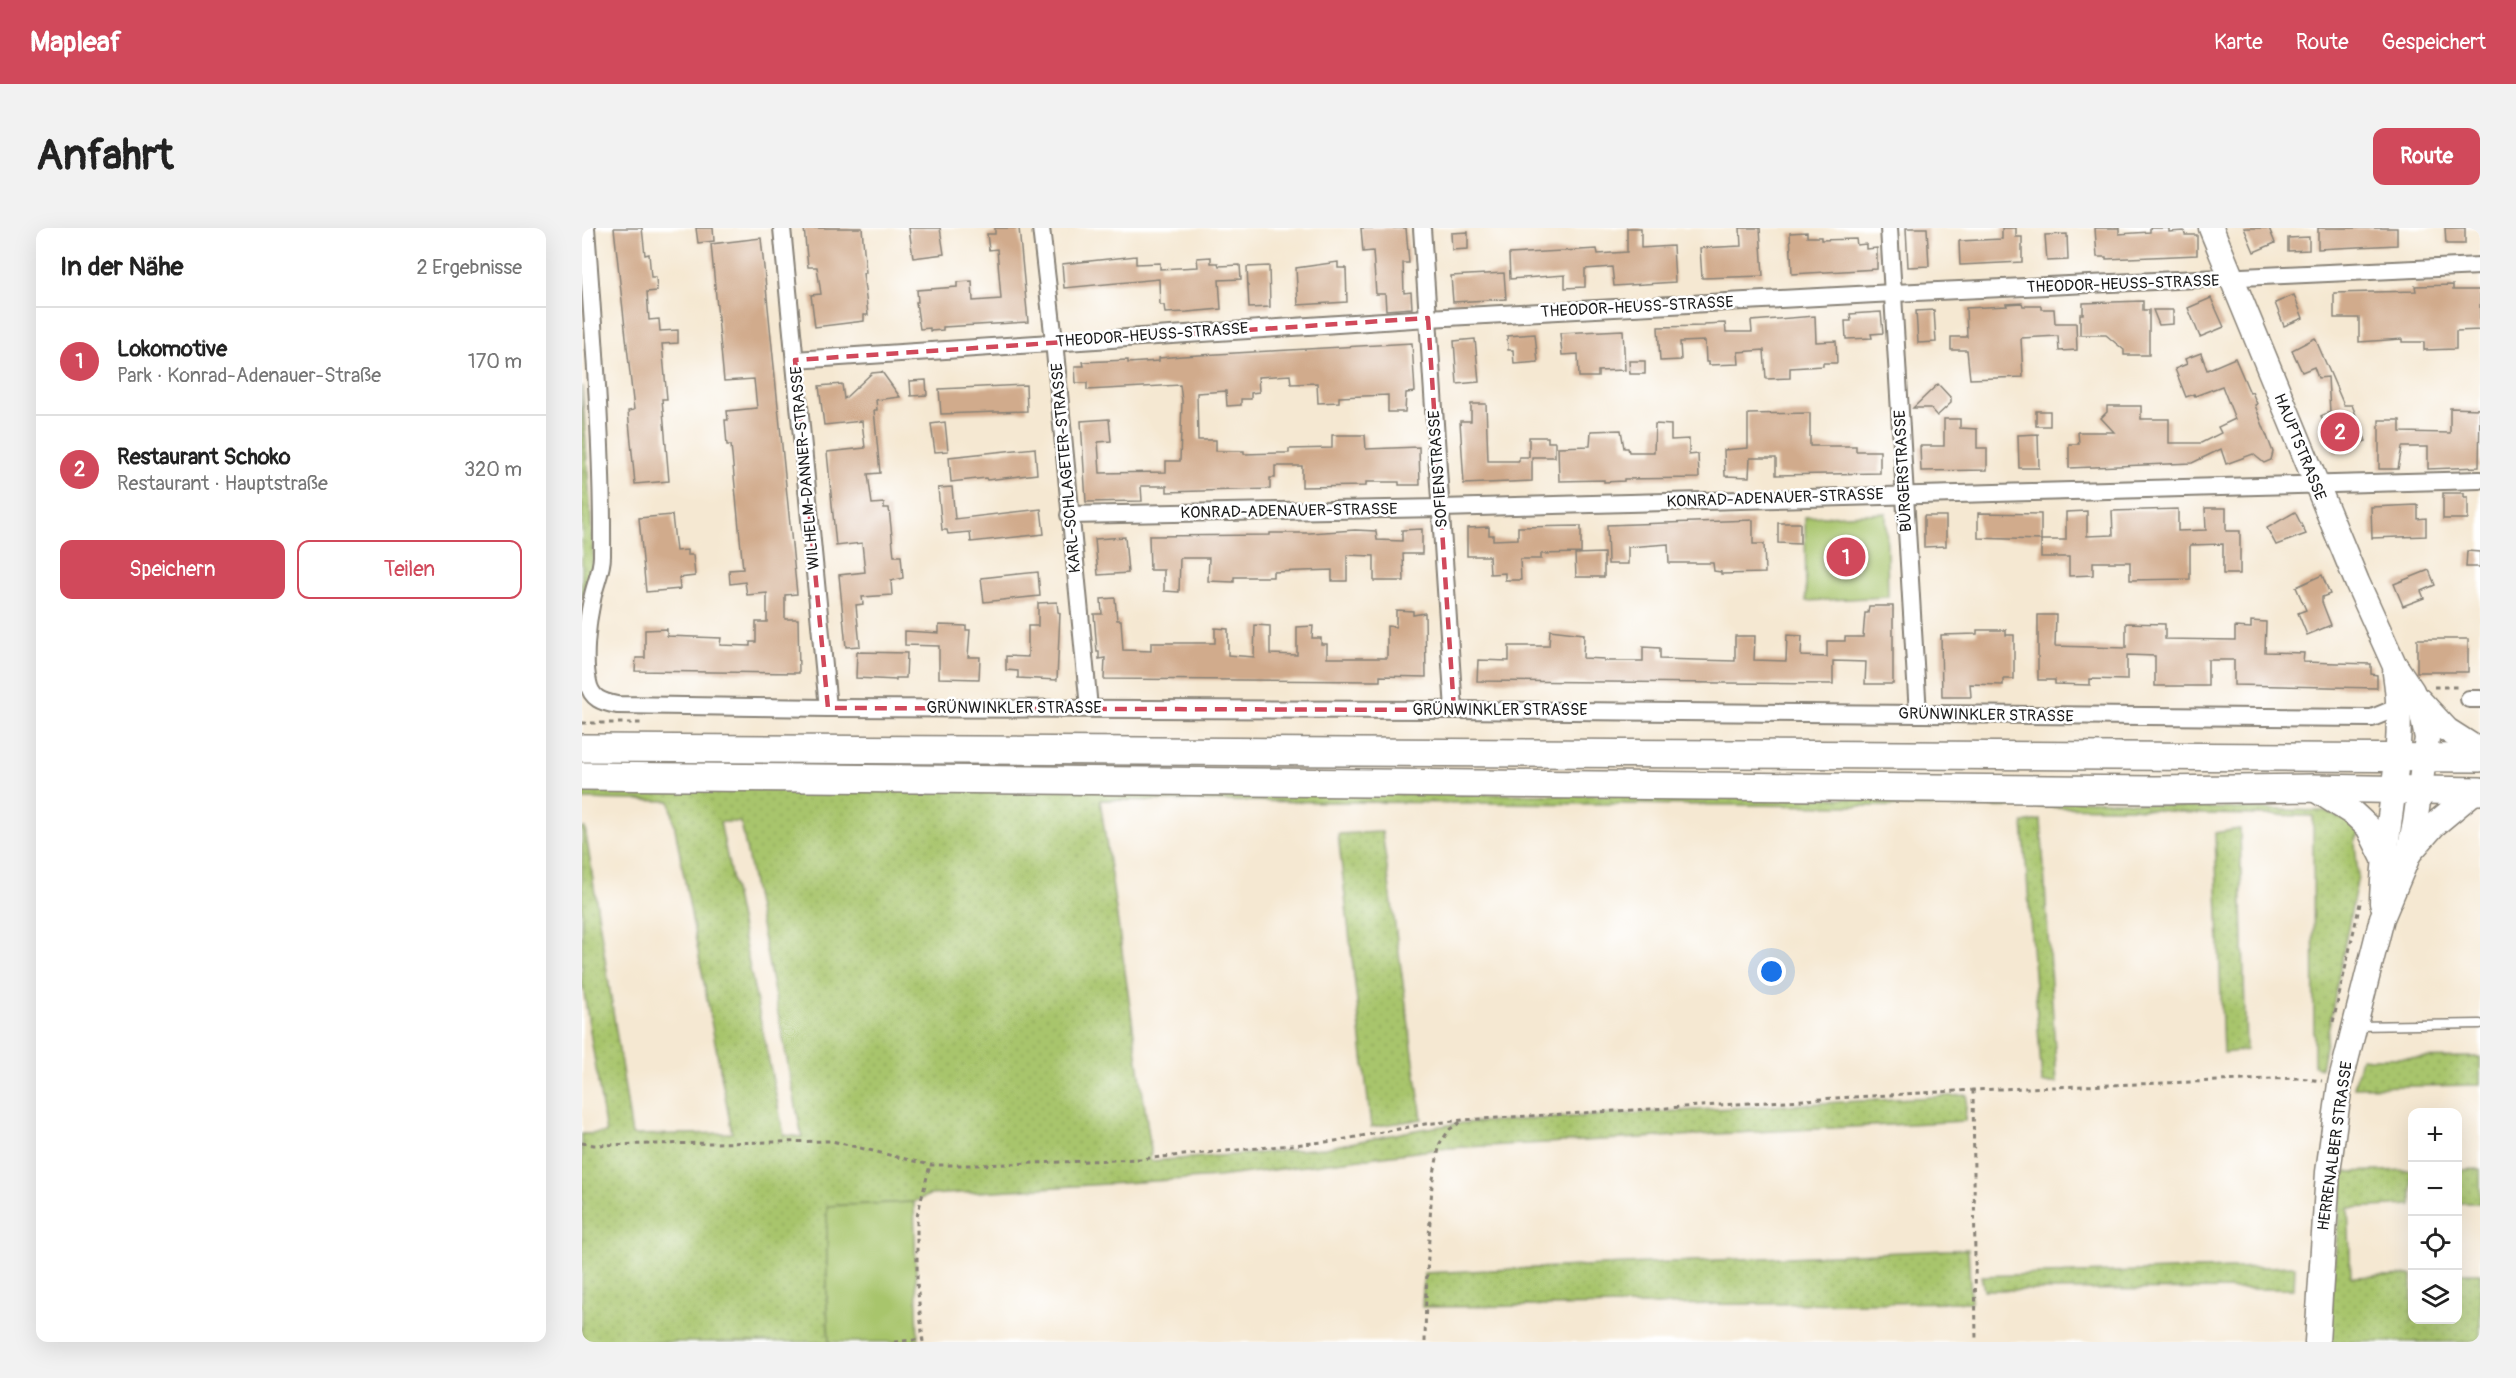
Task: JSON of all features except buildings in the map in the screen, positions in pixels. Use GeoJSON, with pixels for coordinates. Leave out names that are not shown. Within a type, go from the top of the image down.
{"type":"FeatureCollection","features":[{"type":"Feature","properties":{"kind":"main road"},"geometry":{"type":"LineString","coordinates":[[582,748],[2480,758]]}},
{"type":"Feature","properties":{"kind":"main road"},"geometry":{"type":"LineString","coordinates":[[582,776],[2477,791]]}},
{"type":"Feature","properties":{"kind":"street","name":"GRÜNWINKLER STRASSE"},"geometry":{"type":"LineString","coordinates":[[586,228],[597,390],[602,560],[589,621],[587,680],[590,691],[600,701],[617,705],[828,708],[1454,710],[2372,718],[2405,699]]}},
{"type":"Feature","properties":{"kind":"street","name":"WILHELM-DANNER-STRASSE"},"geometry":{"type":"LineString","coordinates":[[782,228],[828,708]]}},
{"type":"Feature","properties":{"kind":"street","name":"KARL-SCHLAGETER-STRASSE"},"geometry":{"type":"LineString","coordinates":[[1041,228],[1089,708]]}},
{"type":"Feature","properties":{"kind":"street","name":"SOFIENSTRASSE"},"geometry":{"type":"LineString","coordinates":[[1422,228],[1454,710]]}},
{"type":"Feature","properties":{"kind":"street","name":"BÜRGERSTRASSE"},"geometry":{"type":"LineString","coordinates":[[1889,228],[1917,714]]}},
{"type":"Feature","properties":{"kind":"street","name":"HAUPTSTRASSE"},"geometry":{"type":"LineString","coordinates":[[2211,228],[2315,484],[2394,664],[2405,699],[2422,714],[2427,738],[2426,757],[2408,790]]}},
{"type":"Feature","properties":{"kind":"street","name":"THEODOR-HEUSS-STRASSE"},"geometry":{"type":"LineString","coordinates":[[795,360],[1054,341],[1428,318],[1894,293],[2480,266]]}},
{"type":"Feature","properties":{"kind":"street","name":"KONRAD-ADENAUER-STRASSE"},"geometry":{"type":"LineString","coordinates":[[1069,515],[1441,508],[2480,480]]}},
{"type":"Feature","properties":{"kind":"street"},"geometry":{"type":"LineString","coordinates":[[2405,699],[2480,752]]}},
{"type":"Feature","properties":{"kind":"street"},"geometry":{"type":"LineString","coordinates":[[2405,699],[2399,757],[2408,790]]}},
{"type":"Feature","properties":{"kind":"street"},"geometry":{"type":"LineString","coordinates":[[2313,788],[2354,814],[2396,857],[2477,791]]}},
{"type":"Feature","properties":{"kind":"street","name":"HERRENALBER STRASSE"},"geometry":{"type":"LineString","coordinates":[[2317,1342],[2332,1083],[2343,1026],[2382,918],[2408,790]]}},
{"type":"Feature","properties":{"kind":"lane"},"geometry":{"type":"LineString","coordinates":[[2343,1026],[2480,1023]]}},
{"type":"Feature","properties":{"kind":"path"},"geometry":{"type":"LineString","coordinates":[[2405,699],[2425,687],[2470,687],[2475,699]]}},
{"type":"Feature","properties":{"kind":"path"},"geometry":{"type":"LineString","coordinates":[[2343,1026],[2363,890]]}},
{"type":"Feature","properties":{"kind":"path"},"geometry":{"type":"LineString","coordinates":[[582,1143],[594,1145],[832,1141],[930,1165],[1140,1159],[1335,1141],[1463,1119],[1973,1090],[2300,1078],[2332,1083]]}},
{"type":"Feature","properties":{"kind":"path"},"geometry":{"type":"LineString","coordinates":[[1973,1090],[1976,1342]]}},
{"type":"Feature","properties":{"kind":"path"},"geometry":{"type":"LineString","coordinates":[[1425,1342],[1432,1184],[1440,1143],[1450,1129],[1463,1119]]}},
{"type":"Feature","properties":{"kind":"path"},"geometry":{"type":"LineString","coordinates":[[894,1342],[923,1341],[917,1283],[917,1216],[930,1165]]}},
{"type":"Feature","properties":{"kind":"highlighted area"},"geometry":{"type":"Polygon","coordinates":[[[1428,318],[1454,710],[828,708],[795,360],[1428,318]]]}},
{"type":"Feature","properties":{"kind":"green space"},"geometry":{"type":"Polygon","coordinates":[[[582,385],[594,562],[582,598],[582,385]]]}},
{"type":"Feature","properties":{"kind":"green space"},"geometry":{"type":"Polygon","coordinates":[[[1886,513],[1888,597],[1806,601],[1805,517],[1886,513]]]}},
{"type":"Feature","properties":{"kind":"green space"},"geometry":{"type":"Polygon","coordinates":[[[582,784],[2123,801],[2178,807],[2325,811],[2347,821],[2360,832],[2355,842],[2358,876],[2321,1068],[2314,1066],[2313,816],[2203,814],[2131,808],[1100,800],[1151,1150],[1150,1161],[1325,1148],[1463,1123],[1967,1095],[1965,1121],[1448,1148],[1218,1177],[929,1195],[914,1202],[828,1206],[829,1342],[582,1342],[582,1134],[606,1133],[582,980],[582,828],[585,828],[632,1135],[732,1133],[670,801],[582,799],[582,784]],[[720,822],[784,1135],[802,1137],[741,822],[720,822]]]}},
{"type":"Feature","properties":{"kind":"green space"},"geometry":{"type":"Polygon","coordinates":[[[2041,820],[2057,1083],[2042,1083],[2023,823],[2041,820]]]}},
{"type":"Feature","properties":{"kind":"green space"},"geometry":{"type":"Polygon","coordinates":[[[2240,829],[2246,1050],[2223,1053],[2215,833],[2240,829]]]}},
{"type":"Feature","properties":{"kind":"green space"},"geometry":{"type":"Polygon","coordinates":[[[1382,832],[1422,1119],[1371,1127],[1338,834],[1382,832]]]}},
{"type":"Feature","properties":{"kind":"green space"},"geometry":{"type":"Polygon","coordinates":[[[2480,1057],[2480,1085],[2354,1087],[2361,1058],[2480,1057]]]}},
{"type":"Feature","properties":{"kind":"green space"},"geometry":{"type":"Polygon","coordinates":[[[2480,1169],[2480,1203],[2462,1203],[2462,1170],[2480,1169]]]}},
{"type":"Feature","properties":{"kind":"green space"},"geometry":{"type":"Polygon","coordinates":[[[2408,1170],[2408,1205],[2348,1208],[2351,1277],[2408,1275],[2408,1324],[2462,1324],[2462,1273],[2480,1273],[2480,1342],[2331,1342],[2332,1287],[2343,1172],[2408,1170]]]}},
{"type":"Feature","properties":{"kind":"green space"},"geometry":{"type":"Polygon","coordinates":[[[914,1202],[918,1342],[829,1342],[827,1206],[914,1202]]]}},
{"type":"Feature","properties":{"kind":"green space"},"geometry":{"type":"Polygon","coordinates":[[[1968,1249],[1971,1302],[1422,1307],[1424,1273],[1968,1249]]]}},
{"type":"Feature","properties":{"kind":"green space"},"geometry":{"type":"Polygon","coordinates":[[[2295,1266],[2294,1289],[1984,1290],[1981,1276],[2295,1266]]]}},
{"type":"Feature","properties":{"kind":"place","name":"Restaurant Schoko"},"geometry":{"type":"Point","coordinates":[2340,432]}},
{"type":"Feature","properties":{"kind":"place","name":"Lokomotive"},"geometry":{"type":"Point","coordinates":[1846,557]}}]}
